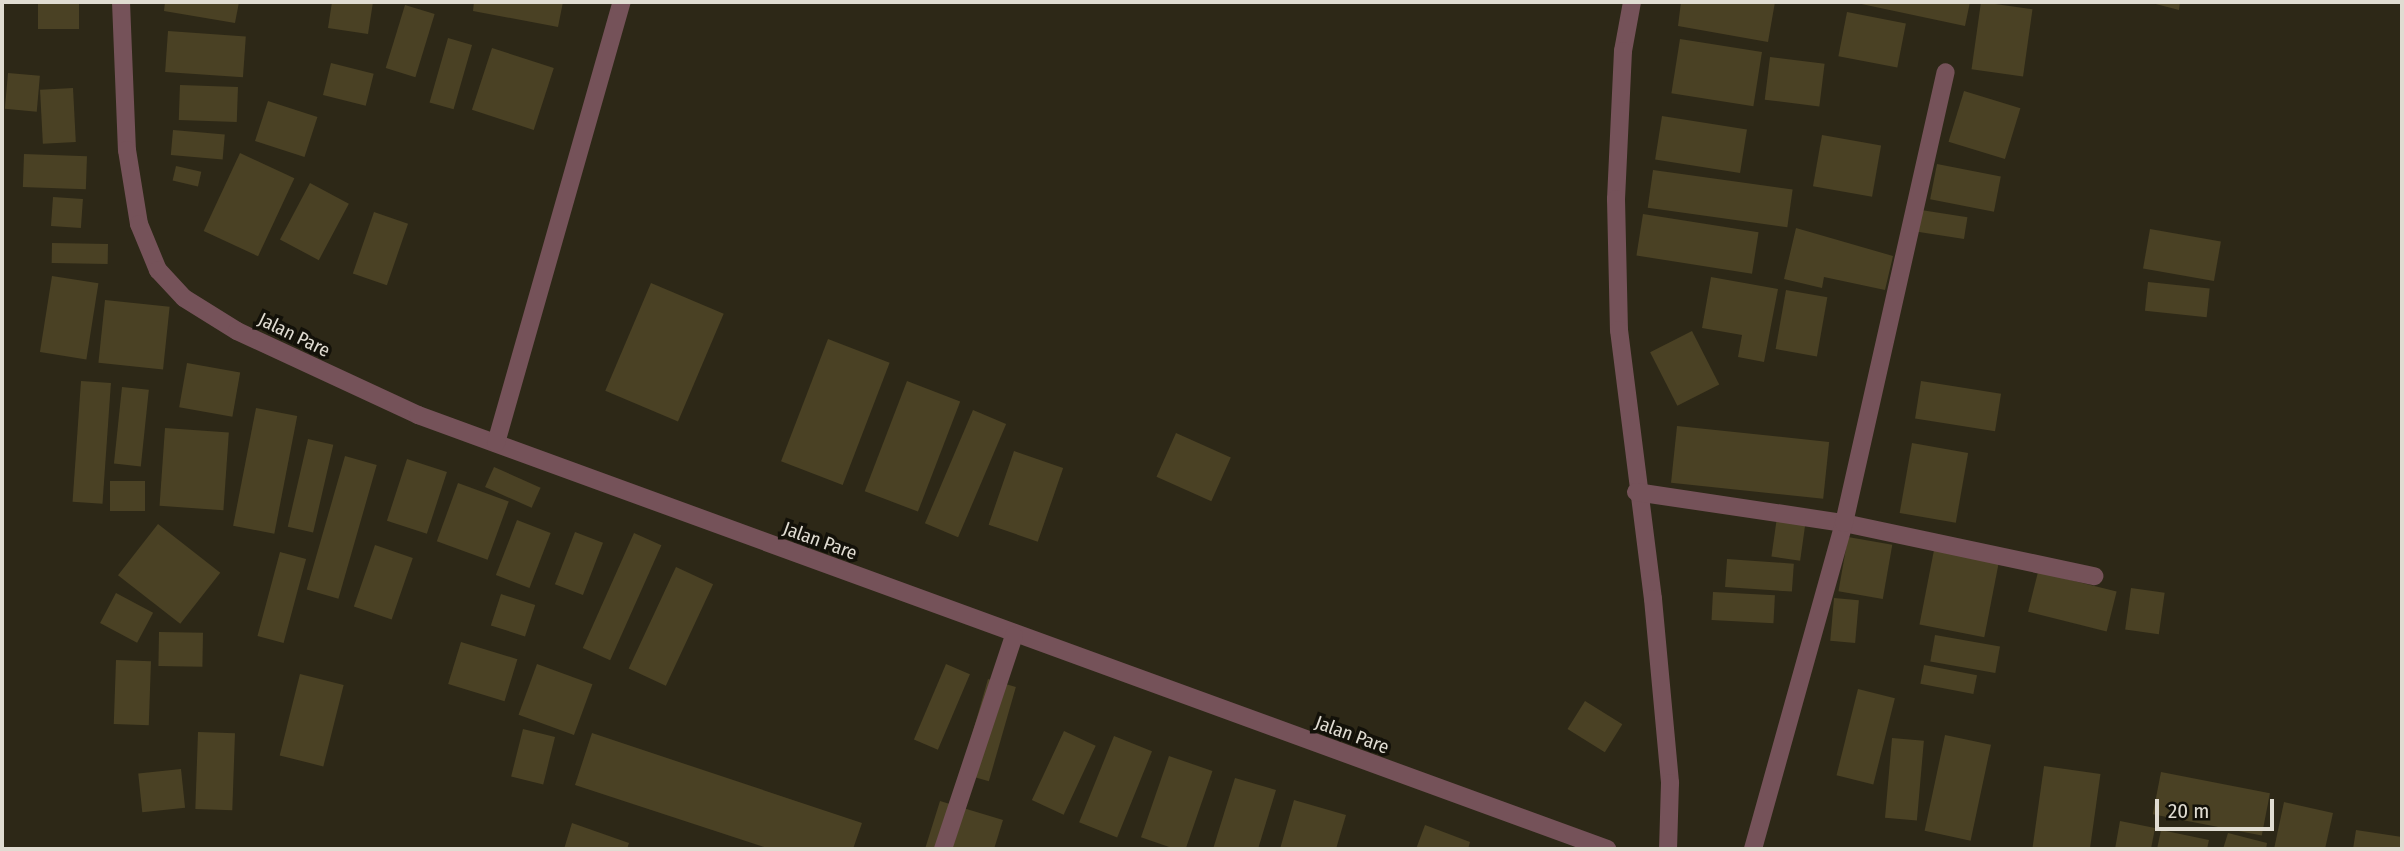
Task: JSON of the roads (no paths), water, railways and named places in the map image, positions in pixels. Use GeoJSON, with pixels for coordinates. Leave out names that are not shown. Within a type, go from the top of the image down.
{"type":"FeatureCollection","features":[{"type":"Feature","properties":{"kind":"street","name":"Jalan Pare"},"geometry":{"type":"LineString","coordinates":[[121,2],[127,150],[139,224],[158,270],[184,298],[237,331],[330,376],[496,443],[1014,635],[1607,849]]}},
{"type":"Feature","properties":{"kind":"street"},"geometry":{"type":"LineString","coordinates":[[496,443],[622,2]]}},
{"type":"Feature","properties":{"kind":"street"},"geometry":{"type":"LineString","coordinates":[[1632,2],[1623,51],[1615,199],[1619,330],[1636,492],[1653,599],[1670,783],[1668,849]]}},
{"type":"Feature","properties":{"kind":"street"},"geometry":{"type":"LineString","coordinates":[[1753,849],[1844,523],[1945,72]]}},
{"type":"Feature","properties":{"kind":"street"},"geometry":{"type":"LineString","coordinates":[[1636,492],[1844,523],[2094,576]]}},
{"type":"Feature","properties":{"kind":"street"},"geometry":{"type":"LineString","coordinates":[[943,849],[1014,635]]}}]}
